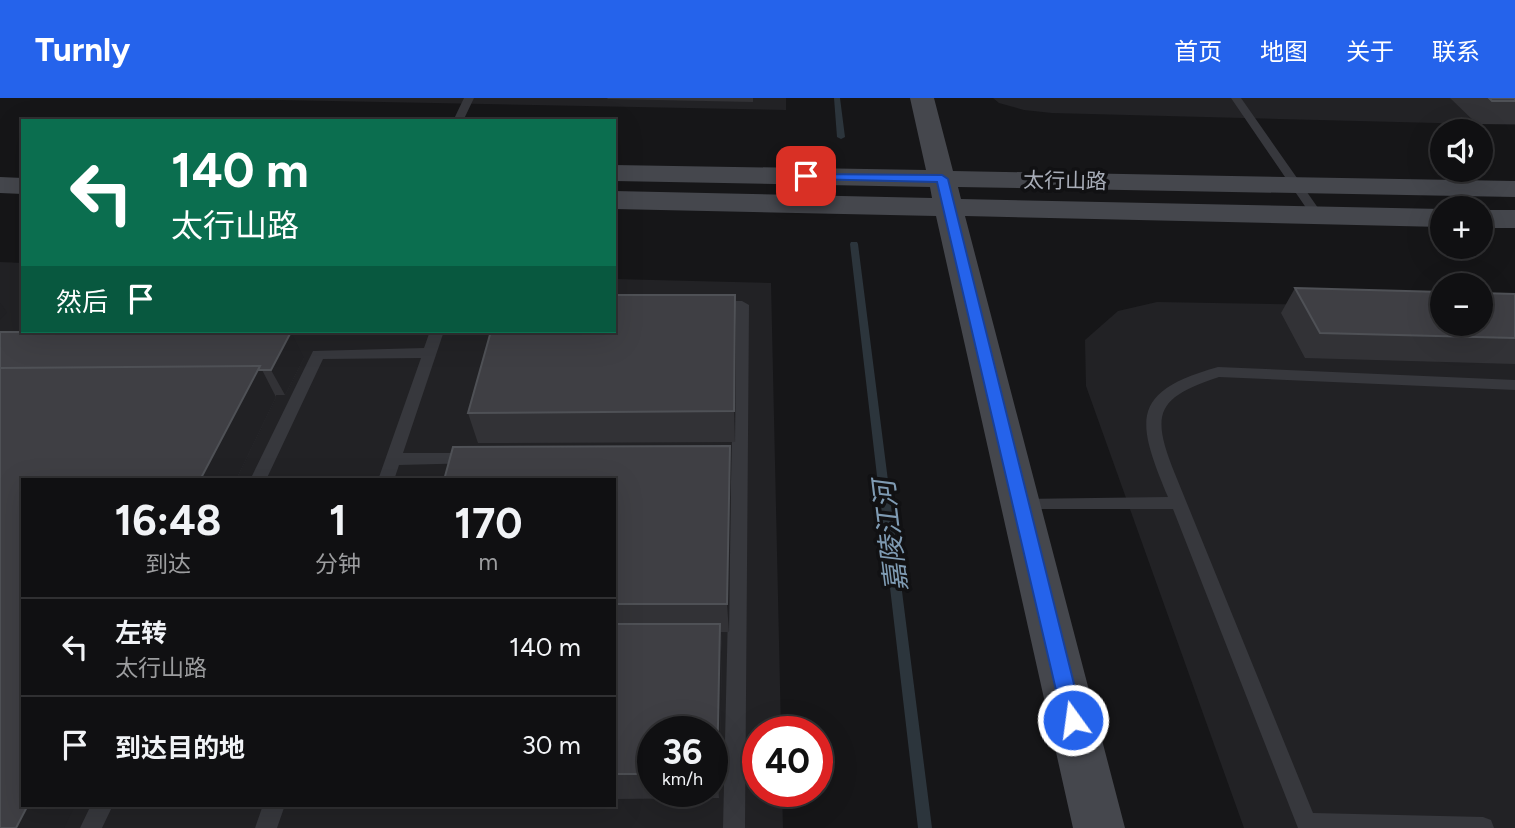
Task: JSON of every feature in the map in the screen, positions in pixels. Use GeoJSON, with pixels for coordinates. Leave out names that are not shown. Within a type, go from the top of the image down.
{"type":"FeatureCollection","features":[{"type":"Feature","properties":{"kind":"street"},"geometry":{"type":"LineString","coordinates":[[922,98],[1099,828]]}},
{"type":"Feature","properties":{"kind":"street"},"geometry":{"type":"LineString","coordinates":[[0,160],[21,161]]}},
{"type":"Feature","properties":{"kind":"street","name":"太行山路"},"geometry":{"type":"LineString","coordinates":[[616,173],[1317,215],[1430,218]]}},
{"type":"Feature","properties":{"kind":"street","name":"太行山路"},"geometry":{"type":"LineString","coordinates":[[616,200],[1296,185],[1515,189]]}},
{"type":"Feature","properties":{"kind":"street"},"geometry":{"type":"LineString","coordinates":[[0,186],[21,186]]}},
{"type":"Feature","properties":{"kind":"street"},"geometry":{"type":"LineString","coordinates":[[1493,219],[1515,219]]}},
{"type":"Feature","properties":{"kind":"lane"},"geometry":{"type":"LineString","coordinates":[[459,119],[469,98]]}},
{"type":"Feature","properties":{"kind":"lane"},"geometry":{"type":"LineString","coordinates":[[1236,98],[1317,215]]}},
{"type":"Feature","properties":{"kind":"lane"},"geometry":{"type":"LineString","coordinates":[[691,304],[742,305],[732,460],[734,828]]}},
{"type":"Feature","properties":{"kind":"lane"},"geometry":{"type":"LineString","coordinates":[[387,478],[436,333]]}},
{"type":"Feature","properties":{"kind":"lane"},"geometry":{"type":"LineString","coordinates":[[259,478],[318,354],[430,353]]}},
{"type":"Feature","properties":{"kind":"lane"},"geometry":{"type":"LineString","coordinates":[[1483,828],[1307,823],[1178,503],[1152,427],[1156,408],[1167,395],[1189,381],[1218,372],[1515,385]]}},
{"type":"Feature","properties":{"kind":"lane"},"geometry":{"type":"LineString","coordinates":[[393,459],[490,460]]}},
{"type":"Feature","properties":{"kind":"lane"},"geometry":{"type":"LineString","coordinates":[[1021,505],[1178,503]]}},
{"type":"Feature","properties":{"kind":"lane"},"geometry":{"type":"LineString","coordinates":[[91,828],[101,807]]}},
{"type":"Feature","properties":{"kind":"lane"},"geometry":{"type":"LineString","coordinates":[[266,828],[273,807]]}},
{"type":"Feature","properties":{"kind":"shaded area"},"geometry":{"type":"Polygon","coordinates":[[[172,98],[786,98],[786,110],[172,98]]]}},
{"type":"Feature","properties":{"kind":"shaded area"},"geometry":{"type":"Polygon","coordinates":[[[993,98],[1515,98],[1515,125],[1493,124],[1493,119],[1430,119],[1430,123],[1052,113],[1024,110],[999,103],[993,98]]]}},
{"type":"Feature","properties":{"kind":"shaded area"},"geometry":{"type":"Polygon","coordinates":[[[0,262],[21,263],[21,333],[616,333],[616,279],[771,283],[781,716],[742,716],[742,807],[782,807],[783,828],[0,828],[0,262]]]}},
{"type":"Feature","properties":{"kind":"shaded area"},"geometry":{"type":"Polygon","coordinates":[[[1157,302],[1430,307],[1430,336],[1493,336],[1493,318],[1515,309],[1515,828],[1244,828],[1086,386],[1085,340],[1118,311],[1157,302]]]}},
{"type":"Feature","properties":{"kind":"building"},"geometry":{"type":"Polygon","coordinates":[[[1489,98],[1515,98],[1515,101],[1492,101],[1489,98]]]}},
{"type":"Feature","properties":{"kind":"building"},"geometry":{"type":"Polygon","coordinates":[[[1295,288],[1430,292],[1430,336],[1320,333],[1295,288]]]}},
{"type":"Feature","properties":{"kind":"building"},"geometry":{"type":"Polygon","coordinates":[[[1493,293],[1515,294],[1515,338],[1437,336],[1493,336],[1493,293]]]}},
{"type":"Feature","properties":{"kind":"building"},"geometry":{"type":"Polygon","coordinates":[[[616,295],[735,295],[734,411],[468,413],[490,333],[616,333],[616,295]]]}},
{"type":"Feature","properties":{"kind":"building"},"geometry":{"type":"Polygon","coordinates":[[[0,332],[290,333],[271,370],[258,370],[260,366],[0,368],[0,332]]]}},
{"type":"Feature","properties":{"kind":"building"},"geometry":{"type":"Polygon","coordinates":[[[260,366],[201,478],[21,478],[21,807],[27,807],[16,828],[0,828],[0,368],[260,366]]]}},
{"type":"Feature","properties":{"kind":"building"},"geometry":{"type":"Polygon","coordinates":[[[730,446],[727,604],[616,604],[616,478],[445,478],[453,447],[730,446]]]}},
{"type":"Feature","properties":{"kind":"building"},"geometry":{"type":"Polygon","coordinates":[[[616,624],[720,624],[718,716],[637,716],[637,774],[616,774],[616,624]]]}},
{"type":"Feature","properties":{"kind":"waterway","name":"嘉陵江河"},"geometry":{"type":"LineString","coordinates":[[837,98],[841,137]]}},
{"type":"Feature","properties":{"kind":"waterway","name":"嘉陵江河"},"geometry":{"type":"LineString","coordinates":[[854,244],[925,828]]}},
{"type":"Feature","properties":{"kind":"route"},"geometry":{"type":"LineString","coordinates":[[806,176],[942,179],[1073,720]]}}]}
